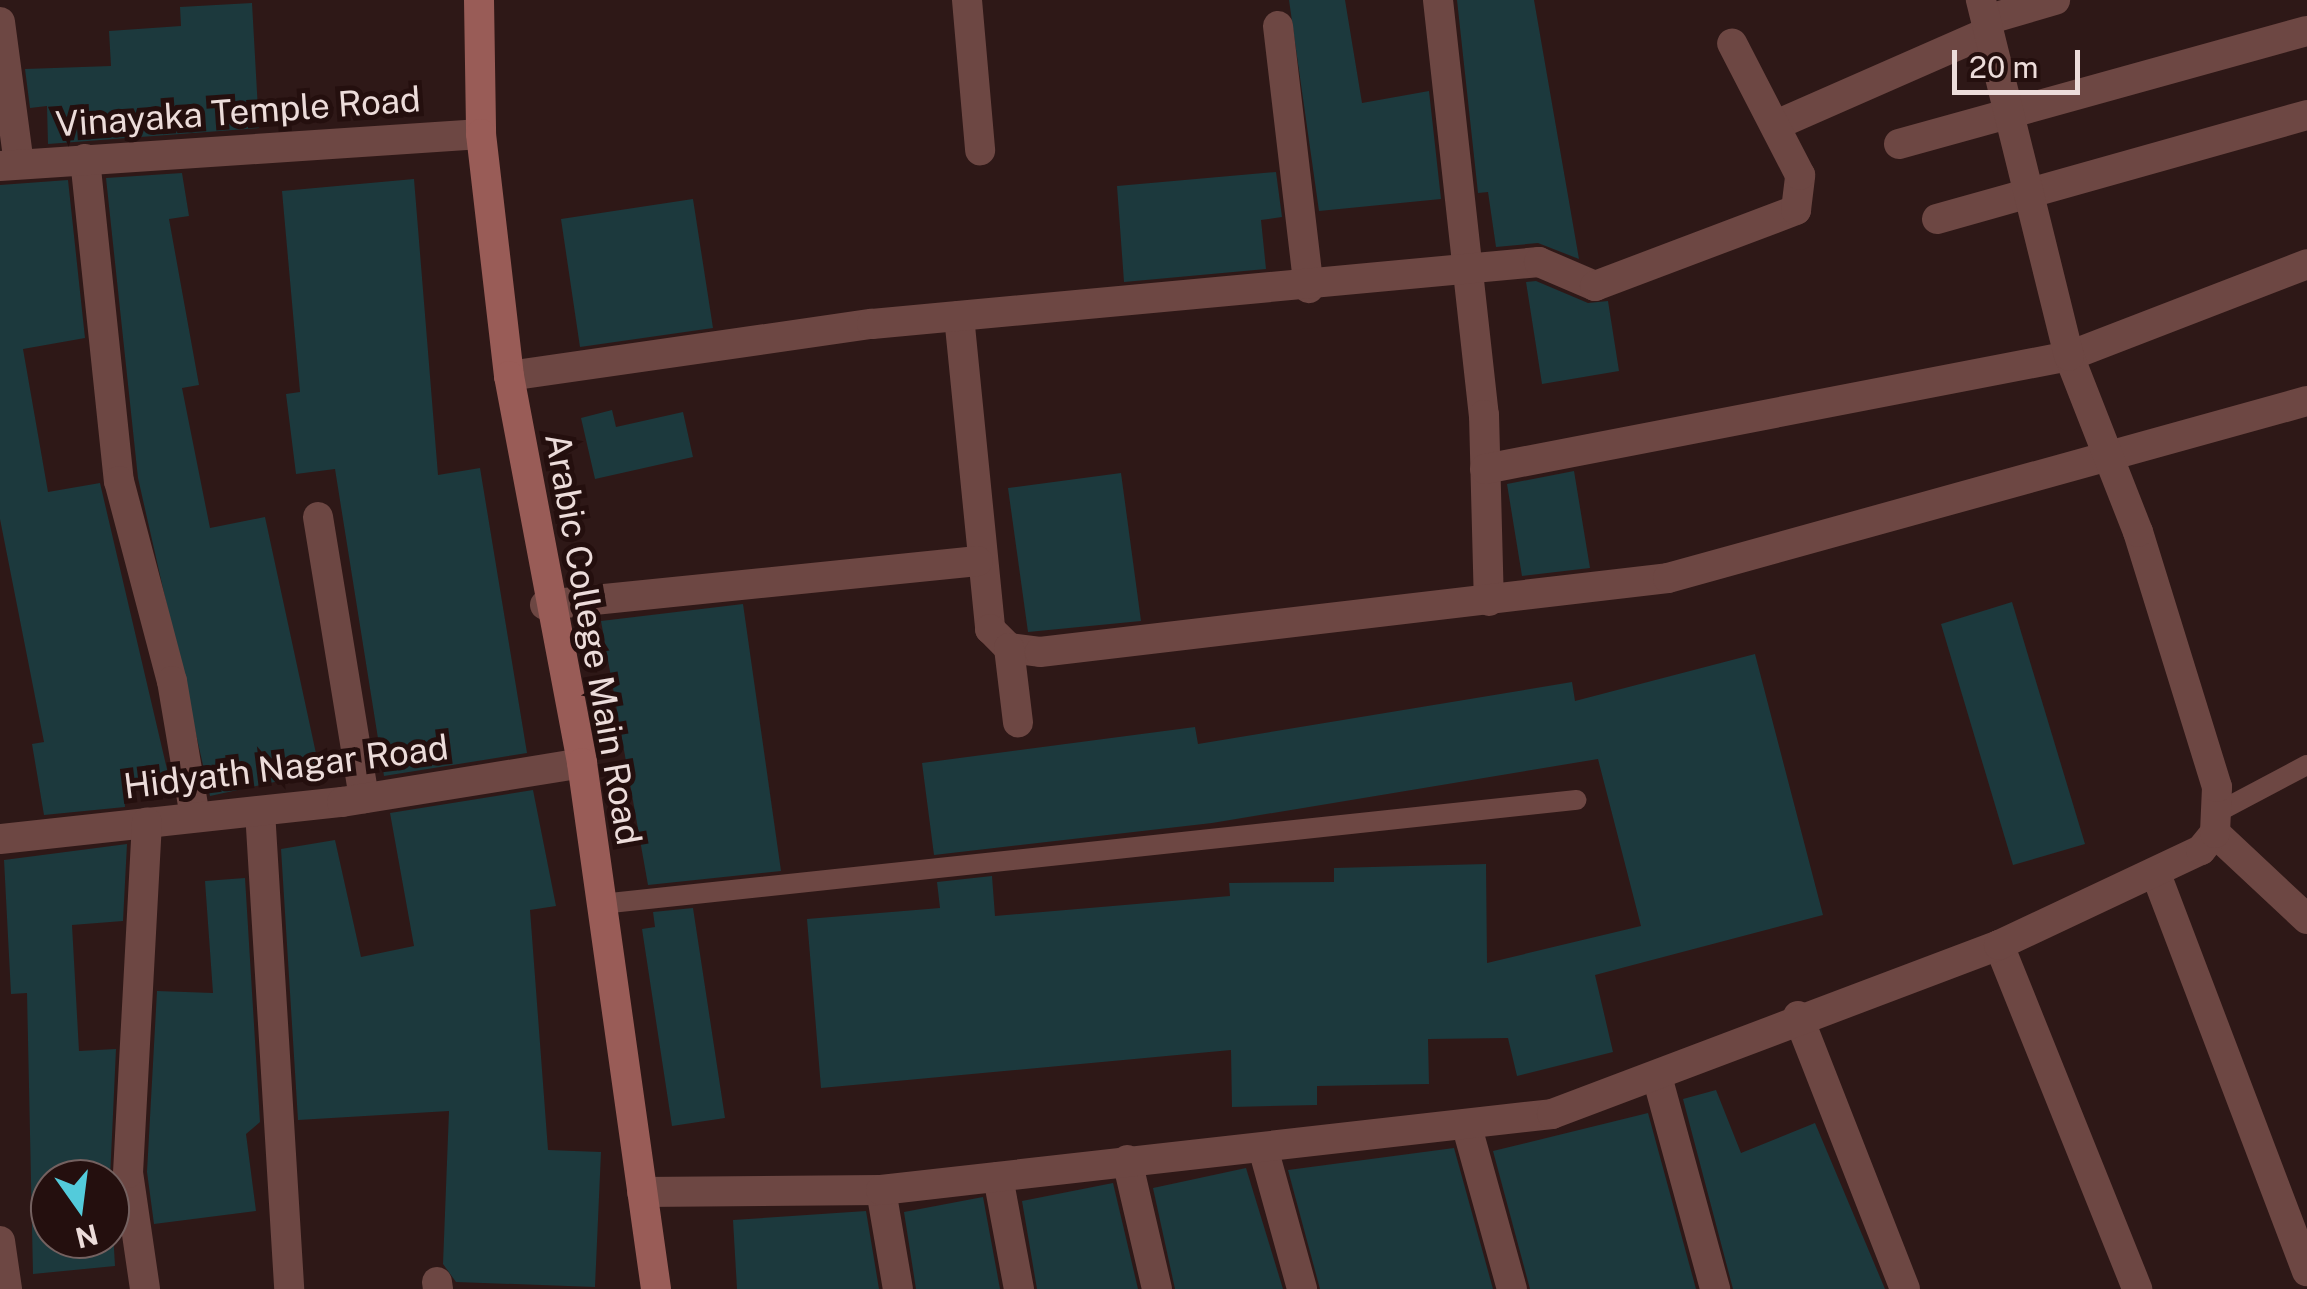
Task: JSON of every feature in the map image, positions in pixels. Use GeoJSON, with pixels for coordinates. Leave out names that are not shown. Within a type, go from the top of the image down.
{"type":"FeatureCollection","features":[{"type":"Feature","properties":{"kind":"main road","name":"Arabic College Main Road"},"geometry":{"type":"LineString","coordinates":[[479,0],[481,134],[508,376],[545,605],[582,763],[656,1289]]}},
{"type":"Feature","properties":{"kind":"street"},"geometry":{"type":"LineString","coordinates":[[967,0],[980,150]]}},
{"type":"Feature","properties":{"kind":"street"},"geometry":{"type":"LineString","coordinates":[[1438,0],[1470,270],[1485,468],[1488,601]]}},
{"type":"Feature","properties":{"kind":"street"},"geometry":{"type":"LineString","coordinates":[[1776,125],[1985,17],[2055,0]]}},
{"type":"Feature","properties":{"kind":"street"},"geometry":{"type":"LineString","coordinates":[[1985,17],[2069,356],[2108,456],[2217,822],[2307,919]]}},
{"type":"Feature","properties":{"kind":"street"},"geometry":{"type":"LineString","coordinates":[[0,22],[9,165]]}},
{"type":"Feature","properties":{"kind":"street"},"geometry":{"type":"LineString","coordinates":[[1278,26],[1309,288]]}},
{"type":"Feature","properties":{"kind":"street"},"geometry":{"type":"LineString","coordinates":[[1899,144],[2307,31]]}},
{"type":"Feature","properties":{"kind":"street"},"geometry":{"type":"LineString","coordinates":[[508,376],[959,316],[1309,288],[1539,262],[1596,286],[1796,210],[1800,175],[1732,43]]}},
{"type":"Feature","properties":{"kind":"street"},"geometry":{"type":"LineString","coordinates":[[1938,219],[2307,115]]}},
{"type":"Feature","properties":{"kind":"street","name":"Vinayaka Temple Road"},"geometry":{"type":"LineString","coordinates":[[9,165],[481,134]]}},
{"type":"Feature","properties":{"kind":"street"},"geometry":{"type":"LineString","coordinates":[[85,158],[120,481],[172,681],[195,817]]}},
{"type":"Feature","properties":{"kind":"street"},"geometry":{"type":"LineString","coordinates":[[1485,468],[2069,356],[2307,264]]}},
{"type":"Feature","properties":{"kind":"street"},"geometry":{"type":"LineString","coordinates":[[959,316],[978,561],[990,630],[1008,648],[1018,722]]}},
{"type":"Feature","properties":{"kind":"street"},"geometry":{"type":"LineString","coordinates":[[1008,648],[1488,601],[1668,578],[2307,401]]}},
{"type":"Feature","properties":{"kind":"street"},"geometry":{"type":"LineString","coordinates":[[318,517],[364,798]]}},
{"type":"Feature","properties":{"kind":"street"},"geometry":{"type":"LineString","coordinates":[[545,605],[978,561]]}},
{"type":"Feature","properties":{"kind":"street","name":"Hidyath Nagar Road"},"geometry":{"type":"LineString","coordinates":[[0,840],[364,798],[582,763]]}},
{"type":"Feature","properties":{"kind":"street"},"geometry":{"type":"LineString","coordinates":[[260,811],[289,1289]]}},
{"type":"Feature","properties":{"kind":"street"},"geometry":{"type":"LineString","coordinates":[[642,1192],[882,1190],[1127,1160],[1467,1127],[1586,1107],[1658,1080],[1798,1016],[1998,944],[2156,874],[2217,822]]}},
{"type":"Feature","properties":{"kind":"street"},"geometry":{"type":"LineString","coordinates":[[145,1289],[128,1173],[147,823]]}},
{"type":"Feature","properties":{"kind":"street"},"geometry":{"type":"LineString","coordinates":[[2156,874],[2307,1271]]}},
{"type":"Feature","properties":{"kind":"street"},"geometry":{"type":"LineString","coordinates":[[1998,944],[2136,1289]]}},
{"type":"Feature","properties":{"kind":"street"},"geometry":{"type":"LineString","coordinates":[[1798,1016],[1905,1289]]}},
{"type":"Feature","properties":{"kind":"street"},"geometry":{"type":"LineString","coordinates":[[1658,1080],[1714,1289]]}},
{"type":"Feature","properties":{"kind":"street"},"geometry":{"type":"LineString","coordinates":[[1467,1127],[1512,1289]]}},
{"type":"Feature","properties":{"kind":"street"},"geometry":{"type":"LineString","coordinates":[[1263,1148],[1302,1289]]}},
{"type":"Feature","properties":{"kind":"street"},"geometry":{"type":"LineString","coordinates":[[1127,1160],[1157,1289]]}},
{"type":"Feature","properties":{"kind":"street"},"geometry":{"type":"LineString","coordinates":[[998,1177],[1019,1289]]}},
{"type":"Feature","properties":{"kind":"street"},"geometry":{"type":"LineString","coordinates":[[882,1190],[898,1289]]}},
{"type":"Feature","properties":{"kind":"street"},"geometry":{"type":"LineString","coordinates":[[0,1241],[6,1289]]}},
{"type":"Feature","properties":{"kind":"lane"},"geometry":{"type":"LineString","coordinates":[[2217,822],[2307,765]]}},
{"type":"Feature","properties":{"kind":"lane"},"geometry":{"type":"LineString","coordinates":[[601,904],[1576,800]]}},
{"type":"Feature","properties":{"kind":"building"},"geometry":{"type":"Polygon","coordinates":[[[1289,0],[1345,0],[1362,103],[1429,91],[1441,199],[1319,211],[1289,0]]]}},
{"type":"Feature","properties":{"kind":"building"},"geometry":{"type":"Polygon","coordinates":[[[1457,0],[1534,0],[1579,259],[1538,243],[1496,247],[1488,192],[1478,193],[1457,0]]]}},
{"type":"Feature","properties":{"kind":"building"},"geometry":{"type":"Polygon","coordinates":[[[252,3],[259,128],[48,144],[47,106],[30,108],[25,69],[111,66],[109,31],[181,26],[180,7],[252,3]]]}},
{"type":"Feature","properties":{"kind":"building"},"geometry":{"type":"Polygon","coordinates":[[[1276,172],[1282,217],[1261,220],[1266,269],[1124,282],[1117,186],[1276,172]]]}},
{"type":"Feature","properties":{"kind":"building"},"geometry":{"type":"Polygon","coordinates":[[[182,173],[189,216],[169,219],[199,385],[182,388],[210,528],[265,517],[320,772],[210,796],[138,478],[106,178],[182,173]]]}},
{"type":"Feature","properties":{"kind":"building"},"geometry":{"type":"Polygon","coordinates":[[[414,179],[438,475],[480,468],[527,753],[384,776],[335,469],[296,474],[286,394],[300,392],[282,191],[414,179]]]}},
{"type":"Feature","properties":{"kind":"building"},"geometry":{"type":"Polygon","coordinates":[[[68,180],[85,338],[23,349],[48,492],[100,483],[170,782],[124,790],[125,807],[44,815],[32,744],[44,742],[0,519],[0,185],[68,180]]]}},
{"type":"Feature","properties":{"kind":"building"},"geometry":{"type":"Polygon","coordinates":[[[693,199],[713,328],[580,347],[561,219],[693,199]]]}},
{"type":"Feature","properties":{"kind":"building"},"geometry":{"type":"Polygon","coordinates":[[[1536,281],[1588,303],[1608,301],[1619,371],[1542,384],[1526,282],[1536,281]]]}},
{"type":"Feature","properties":{"kind":"building"},"geometry":{"type":"Polygon","coordinates":[[[612,410],[616,427],[683,412],[693,457],[595,479],[581,418],[612,410]]]}},
{"type":"Feature","properties":{"kind":"building"},"geometry":{"type":"Polygon","coordinates":[[[1574,471],[1590,568],[1522,576],[1507,484],[1574,471]]]}},
{"type":"Feature","properties":{"kind":"building"},"geometry":{"type":"Polygon","coordinates":[[[1121,473],[1141,621],[1028,632],[1008,488],[1121,473]]]}},
{"type":"Feature","properties":{"kind":"building"},"geometry":{"type":"Polygon","coordinates":[[[2012,602],[2085,844],[2013,865],[1941,624],[2012,602]]]}},
{"type":"Feature","properties":{"kind":"building"},"geometry":{"type":"Polygon","coordinates":[[[743,604],[781,871],[648,885],[601,621],[743,604]]]}},
{"type":"Feature","properties":{"kind":"building"},"geometry":{"type":"Polygon","coordinates":[[[1755,654],[1823,915],[1595,975],[1613,1052],[1517,1076],[1508,1038],[1428,1039],[1429,1084],[1317,1086],[1317,1105],[1232,1107],[1231,1050],[821,1088],[807,919],[940,908],[937,882],[992,876],[995,916],[1230,896],[1229,883],[1334,882],[1334,868],[1486,864],[1487,963],[1641,926],[1598,759],[1212,823],[934,855],[922,763],[1195,727],[1198,744],[1572,682],[1575,701],[1755,654]]]}},
{"type":"Feature","properties":{"kind":"building"},"geometry":{"type":"Polygon","coordinates":[[[533,790],[556,906],[530,910],[548,1150],[601,1152],[595,1287],[456,1282],[443,1264],[449,1111],[298,1120],[281,849],[335,840],[361,957],[414,946],[390,813],[533,790]]]}},
{"type":"Feature","properties":{"kind":"building"},"geometry":{"type":"Polygon","coordinates":[[[127,844],[123,921],[72,925],[79,1051],[116,1049],[111,1159],[31,1159],[27,993],[11,994],[4,860],[127,844]]]}},
{"type":"Feature","properties":{"kind":"building"},"geometry":{"type":"Polygon","coordinates":[[[245,878],[260,1122],[246,1134],[256,1211],[154,1224],[147,1172],[157,991],[213,993],[205,881],[245,878]]]}},
{"type":"Feature","properties":{"kind":"building"},"geometry":{"type":"Polygon","coordinates":[[[693,908],[725,1118],[672,1126],[642,929],[655,927],[653,912],[693,908]]]}},
{"type":"Feature","properties":{"kind":"building"},"geometry":{"type":"Polygon","coordinates":[[[1716,1090],[1741,1153],[1815,1123],[1885,1289],[1733,1289],[1683,1099],[1716,1090]]]}},
{"type":"Feature","properties":{"kind":"building"},"geometry":{"type":"Polygon","coordinates":[[[1648,1113],[1696,1289],[1530,1289],[1493,1151],[1648,1113]]]}},
{"type":"Feature","properties":{"kind":"building"},"geometry":{"type":"Polygon","coordinates":[[[1454,1148],[1493,1289],[1320,1289],[1288,1170],[1454,1148]]]}},
{"type":"Feature","properties":{"kind":"building"},"geometry":{"type":"Polygon","coordinates":[[[1246,1168],[1283,1289],[1175,1289],[1153,1188],[1246,1168]]]}},
{"type":"Feature","properties":{"kind":"building"},"geometry":{"type":"Polygon","coordinates":[[[1113,1183],[1138,1289],[1037,1289],[1022,1201],[1113,1183]]]}},
{"type":"Feature","properties":{"kind":"building"},"geometry":{"type":"Polygon","coordinates":[[[983,1197],[1000,1289],[916,1289],[904,1212],[983,1197]]]}},
{"type":"Feature","properties":{"kind":"building"},"geometry":{"type":"Polygon","coordinates":[[[866,1211],[879,1289],[737,1289],[733,1220],[866,1211]]]}},
{"type":"Feature","properties":{"kind":"building"},"geometry":{"type":"Polygon","coordinates":[[[33,1259],[115,1259],[115,1266],[33,1274],[33,1259]]]}}]}
